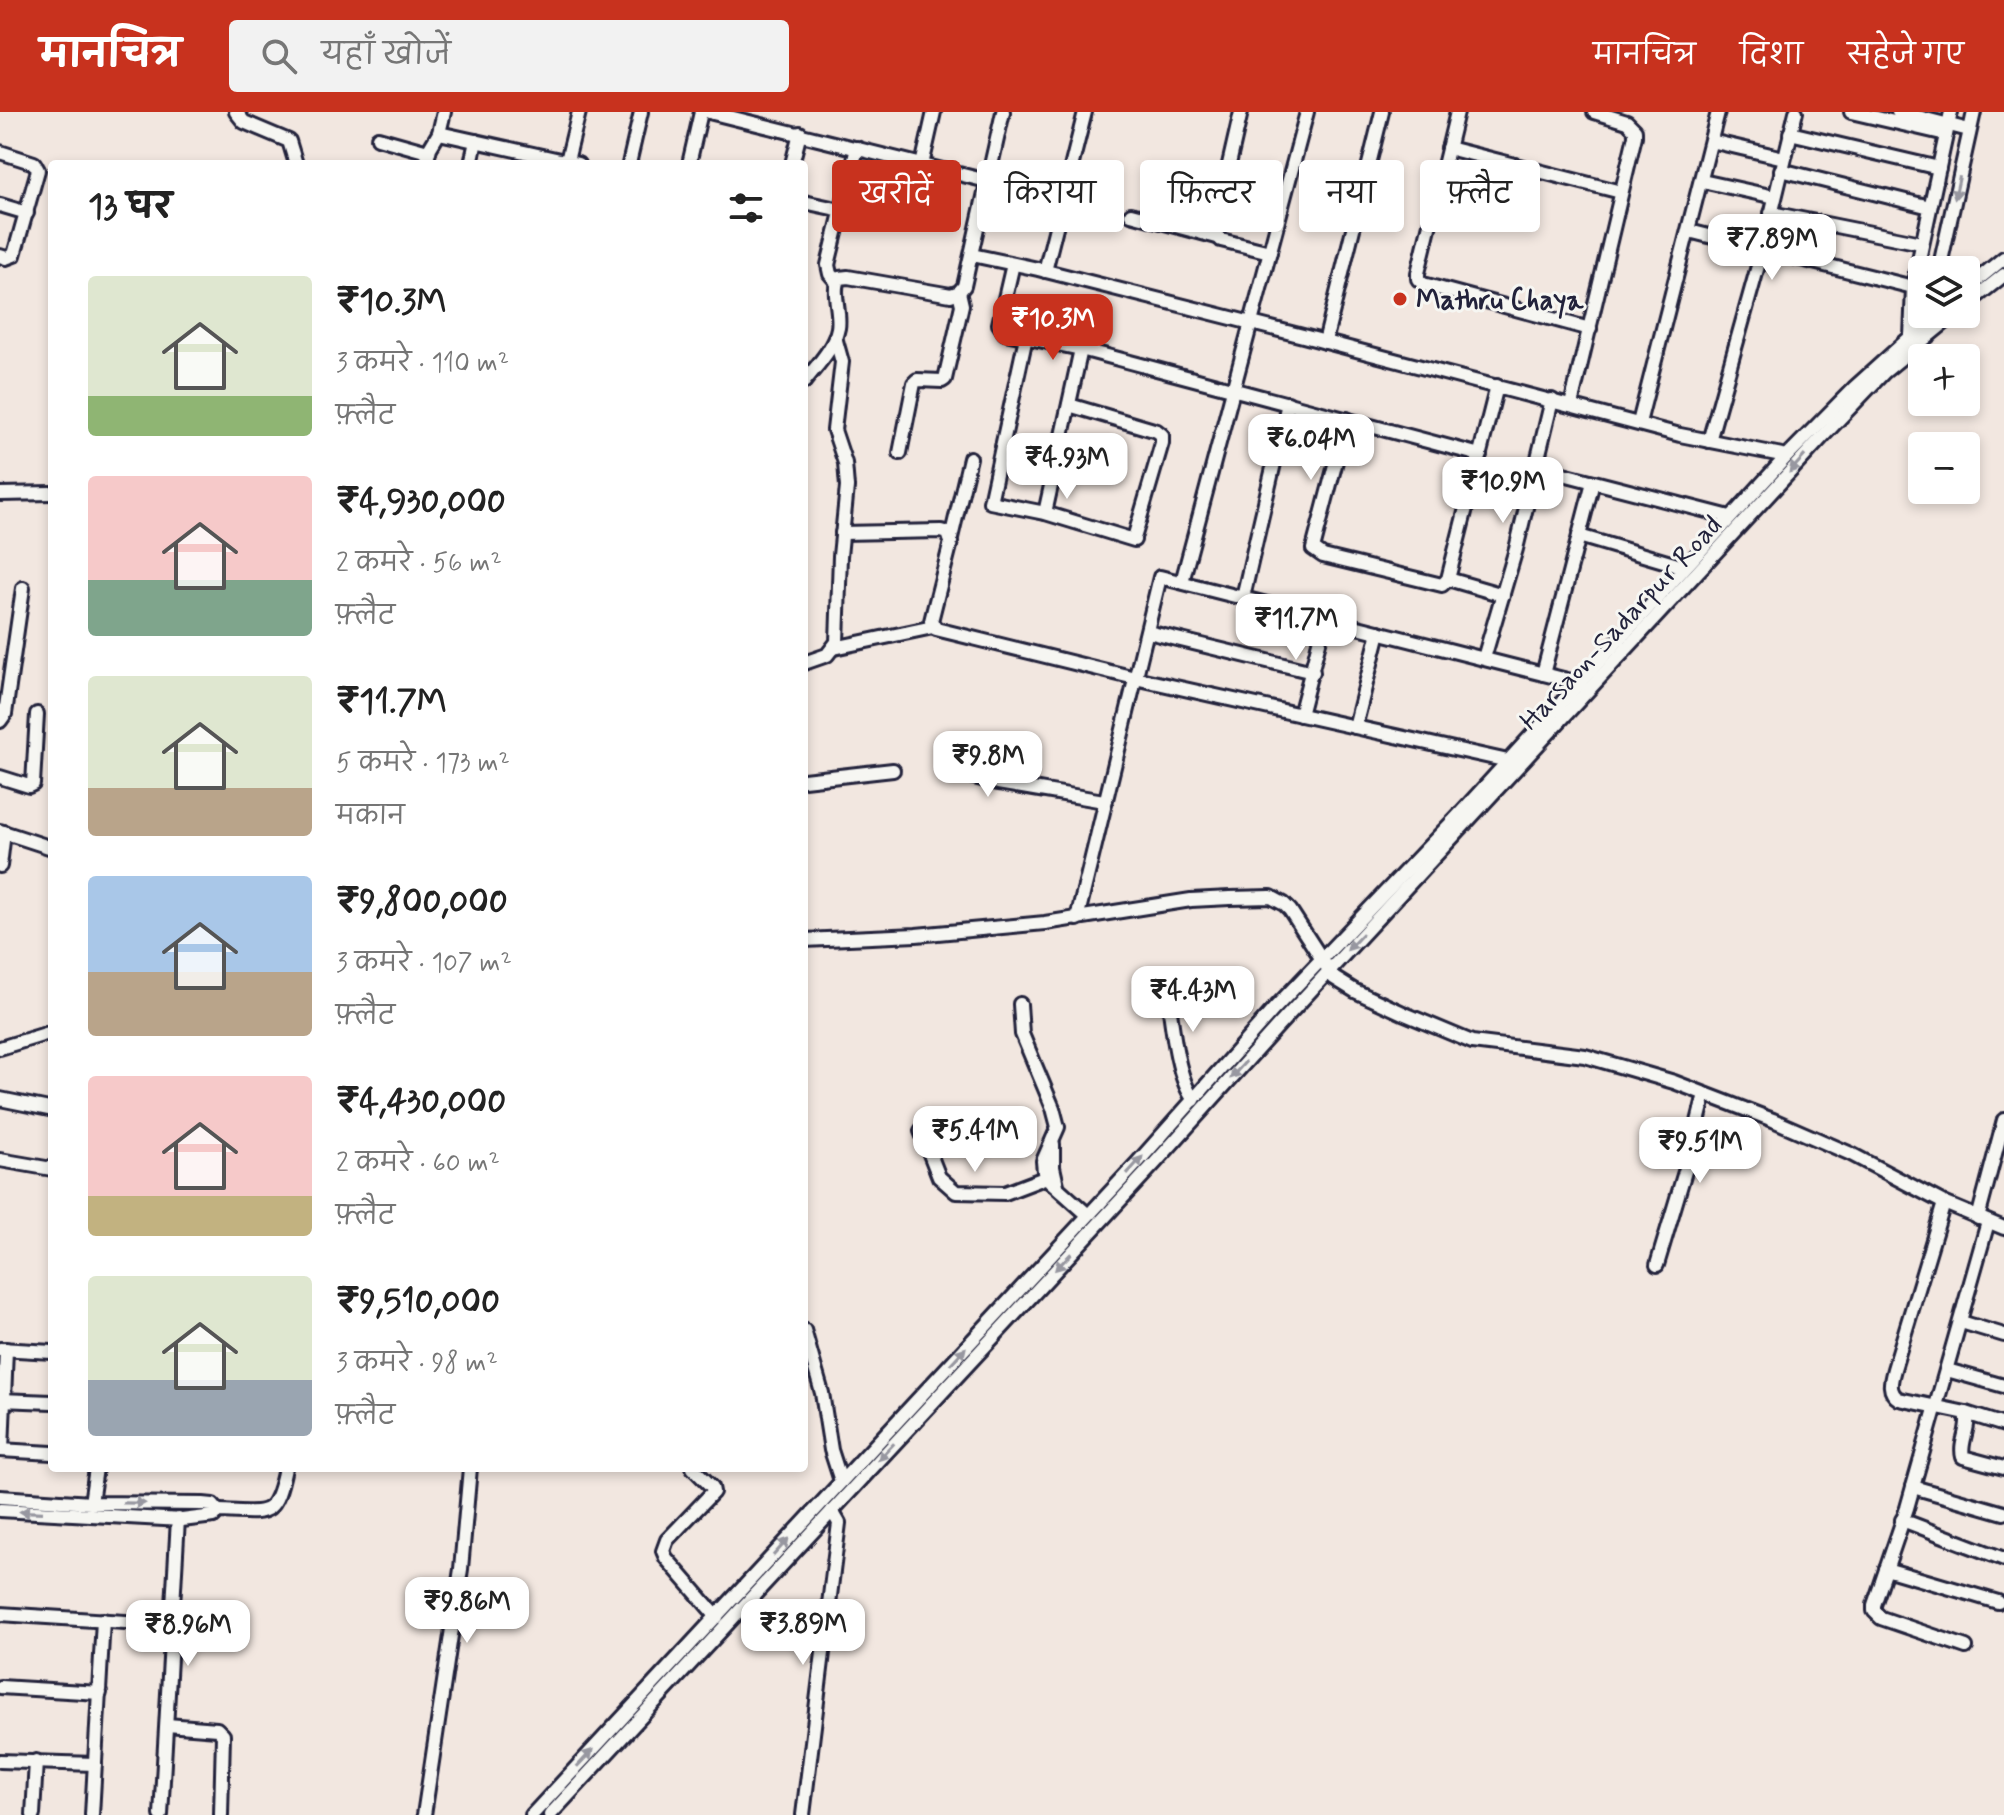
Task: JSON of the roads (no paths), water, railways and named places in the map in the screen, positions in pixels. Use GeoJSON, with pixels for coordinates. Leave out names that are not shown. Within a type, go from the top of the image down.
{"type":"FeatureCollection","features":[{"type":"Feature","properties":{"kind":"street"},"geometry":{"type":"LineString","coordinates":[[236,112],[244,122],[289,141],[295,160]]}},
{"type":"Feature","properties":{"kind":"street"},"geometry":{"type":"LineString","coordinates":[[378,138],[427,158],[439,133],[444,112]]}},
{"type":"Feature","properties":{"kind":"street"},"geometry":{"type":"LineString","coordinates":[[572,160],[579,112]]}},
{"type":"Feature","properties":{"kind":"street"},"geometry":{"type":"LineString","coordinates":[[630,160],[641,112]]}},
{"type":"Feature","properties":{"kind":"street"},"geometry":{"type":"LineString","coordinates":[[690,160],[701,112]]}},
{"type":"Feature","properties":{"kind":"street"},"geometry":{"type":"LineString","coordinates":[[709,112],[903,160]]}},
{"type":"Feature","properties":{"kind":"street"},"geometry":{"type":"LineString","coordinates":[[923,160],[934,112]]}},
{"type":"Feature","properties":{"kind":"street"},"geometry":{"type":"LineString","coordinates":[[992,160],[1003,112]]}},
{"type":"Feature","properties":{"kind":"street"},"geometry":{"type":"LineString","coordinates":[[1045,271],[1085,112]]}},
{"type":"Feature","properties":{"kind":"street"},"geometry":{"type":"LineString","coordinates":[[1217,237],[1214,230],[1241,112]]}},
{"type":"Feature","properties":{"kind":"street"},"geometry":{"type":"LineString","coordinates":[[1182,582],[1307,112]]}},
{"type":"Feature","properties":{"kind":"street"},"geometry":{"type":"LineString","coordinates":[[1325,342],[1382,112]]}},
{"type":"Feature","properties":{"kind":"street"},"geometry":{"type":"LineString","coordinates":[[1457,112],[1418,273],[1420,282],[1590,329]]}},
{"type":"Feature","properties":{"kind":"street"},"geometry":{"type":"LineString","coordinates":[[1571,405],[1635,130],[1627,122],[1594,112]]}},
{"type":"Feature","properties":{"kind":"street"},"geometry":{"type":"LineString","coordinates":[[1639,423],[1718,112]]}},
{"type":"Feature","properties":{"kind":"street"},"geometry":{"type":"LineString","coordinates":[[1709,441],[1763,248],[1796,112]]}},
{"type":"Feature","properties":{"kind":"street"},"geometry":{"type":"LineString","coordinates":[[1851,112],[1948,123]]}},
{"type":"Feature","properties":{"kind":"street"},"geometry":{"type":"LineString","coordinates":[[1898,112],[1969,130]]}},
{"type":"Feature","properties":{"kind":"street"},"geometry":{"type":"LineString","coordinates":[[1942,256],[1973,112]]}},
{"type":"Feature","properties":{"kind":"street"},"geometry":{"type":"LineString","coordinates":[[1919,256],[1948,123]]}},
{"type":"Feature","properties":{"kind":"street"},"geometry":{"type":"LineString","coordinates":[[439,133],[559,160]]}},
{"type":"Feature","properties":{"kind":"street"},"geometry":{"type":"LineString","coordinates":[[793,160],[800,133]]}},
{"type":"Feature","properties":{"kind":"street"},"geometry":{"type":"LineString","coordinates":[[1790,133],[1939,168]]}},
{"type":"Feature","properties":{"kind":"street"},"geometry":{"type":"LineString","coordinates":[[472,160],[476,141]]}},
{"type":"Feature","properties":{"kind":"street"},"geometry":{"type":"LineString","coordinates":[[1711,141],[1930,207]]}},
{"type":"Feature","properties":{"kind":"street"},"geometry":{"type":"LineString","coordinates":[[854,160],[857,148]]}},
{"type":"Feature","properties":{"kind":"street"},"geometry":{"type":"LineString","coordinates":[[1448,148],[1621,192]]}},
{"type":"Feature","properties":{"kind":"street"},"geometry":{"type":"LineString","coordinates":[[0,152],[37,166],[14,255],[6,258],[0,256]]}},
{"type":"Feature","properties":{"kind":"street"},"geometry":{"type":"LineString","coordinates":[[1702,181],[1775,197]]}},
{"type":"Feature","properties":{"kind":"street"},"geometry":{"type":"LineString","coordinates":[[808,203],[832,208]]}},
{"type":"Feature","properties":{"kind":"street"},"geometry":{"type":"LineString","coordinates":[[0,205],[27,213]]}},
{"type":"Feature","properties":{"kind":"street"},"geometry":{"type":"LineString","coordinates":[[1771,213],[1921,243]]}},
{"type":"Feature","properties":{"kind":"street"},"geometry":{"type":"LineString","coordinates":[[1131,214],[1270,252]]}},
{"type":"Feature","properties":{"kind":"street"},"geometry":{"type":"LineString","coordinates":[[836,281],[848,277],[951,295],[964,286],[977,230]]}},
{"type":"Feature","properties":{"kind":"street"},"geometry":{"type":"LineString","coordinates":[[1689,231],[1908,286]]}},
{"type":"Feature","properties":{"kind":"street"},"geometry":{"type":"LineString","coordinates":[[808,376],[835,337],[839,314],[836,281],[828,265],[836,232]]}},
{"type":"Feature","properties":{"kind":"street"},"geometry":{"type":"LineString","coordinates":[[972,255],[1709,441],[1787,456]]}},
{"type":"Feature","properties":{"kind":"street"},"geometry":{"type":"LineString","coordinates":[[1980,278],[2004,258]]}},
{"type":"Feature","properties":{"kind":"street"},"geometry":{"type":"LineString","coordinates":[[1013,264],[999,328],[1005,333],[1081,349],[1480,455]]}},
{"type":"Feature","properties":{"kind":"street"},"geometry":{"type":"LineString","coordinates":[[1980,294],[2004,275]]}},
{"type":"Feature","properties":{"kind":"street"},"geometry":{"type":"LineString","coordinates":[[900,453],[914,383],[917,380],[942,381],[946,376],[962,305],[959,292]]}},
{"type":"Feature","properties":{"kind":"street"},"geometry":{"type":"LineString","coordinates":[[1915,328],[1915,341]]}},
{"type":"Feature","properties":{"kind":"street","name":"Harsaon-Sadarpur Road"},"geometry":{"type":"LineString","coordinates":[[826,1510],[1135,1185],[1328,971],[1849,408],[1915,341],[1923,328]]}},
{"type":"Feature","properties":{"kind":"street","name":"Harsaon-Sadarpur Road"},"geometry":{"type":"LineString","coordinates":[[826,1510],[841,1481],[1787,456],[1854,388],[1934,328]]}},
{"type":"Feature","properties":{"kind":"street"},"geometry":{"type":"LineString","coordinates":[[808,662],[821,659],[837,642],[847,487],[845,463],[834,430],[842,362],[835,337]]}},
{"type":"Feature","properties":{"kind":"street"},"geometry":{"type":"LineString","coordinates":[[1026,337],[990,502],[1134,537],[1162,435],[1069,405]]}},
{"type":"Feature","properties":{"kind":"street"},"geometry":{"type":"LineString","coordinates":[[1045,513],[1081,349]]}},
{"type":"Feature","properties":{"kind":"street"},"geometry":{"type":"LineString","coordinates":[[1347,419],[1313,549],[1323,556],[1438,585],[1445,584],[1497,386]]}},
{"type":"Feature","properties":{"kind":"street"},"geometry":{"type":"LineString","coordinates":[[1484,658],[1552,400]]}},
{"type":"Feature","properties":{"kind":"street"},"geometry":{"type":"LineString","coordinates":[[1243,597],[1288,403]]}},
{"type":"Feature","properties":{"kind":"street"},"geometry":{"type":"LineString","coordinates":[[933,627],[931,621],[970,458]]}},
{"type":"Feature","properties":{"kind":"street"},"geometry":{"type":"LineString","coordinates":[[1536,467],[1730,517]]}},
{"type":"Feature","properties":{"kind":"street"},"geometry":{"type":"LineString","coordinates":[[1543,674],[1593,482]]}},
{"type":"Feature","properties":{"kind":"street"},"geometry":{"type":"LineString","coordinates":[[0,494],[48,493]]}},
{"type":"Feature","properties":{"kind":"street"},"geometry":{"type":"LineString","coordinates":[[842,533],[941,531],[951,538]]}},
{"type":"Feature","properties":{"kind":"street"},"geometry":{"type":"LineString","coordinates":[[1579,536],[1684,567]]}},
{"type":"Feature","properties":{"kind":"street"},"geometry":{"type":"LineString","coordinates":[[1077,919],[1148,632],[1158,578],[1164,577],[1579,683]]}},
{"type":"Feature","properties":{"kind":"street"},"geometry":{"type":"LineString","coordinates":[[1448,579],[1503,595]]}},
{"type":"Feature","properties":{"kind":"street"},"geometry":{"type":"LineString","coordinates":[[0,721],[7,708],[23,588]]}},
{"type":"Feature","properties":{"kind":"street"},"geometry":{"type":"LineString","coordinates":[[1300,715],[1325,619]]}},
{"type":"Feature","properties":{"kind":"street"},"geometry":{"type":"LineString","coordinates":[[834,648],[933,627],[1135,678],[1508,761]]}},
{"type":"Feature","properties":{"kind":"street"},"geometry":{"type":"LineString","coordinates":[[1148,632],[1313,672]]}},
{"type":"Feature","properties":{"kind":"street"},"geometry":{"type":"LineString","coordinates":[[1355,727],[1379,632]]}},
{"type":"Feature","properties":{"kind":"street"},"geometry":{"type":"LineString","coordinates":[[0,777],[29,786],[33,784],[37,714]]}},
{"type":"Feature","properties":{"kind":"street"},"geometry":{"type":"LineString","coordinates":[[808,780],[893,770]]}},
{"type":"Feature","properties":{"kind":"street"},"geometry":{"type":"LineString","coordinates":[[958,773],[1104,801]]}},
{"type":"Feature","properties":{"kind":"street"},"geometry":{"type":"LineString","coordinates":[[0,866],[2,831],[48,847]]}},
{"type":"Feature","properties":{"kind":"street"},"geometry":{"type":"LineString","coordinates":[[808,940],[916,935],[1077,919],[1191,900],[1271,897],[1290,910],[1328,971],[1355,991],[1472,1042],[1585,1056],[1705,1094],[1851,1154],[1944,1203],[2004,1228]]}},
{"type":"Feature","properties":{"kind":"street"},"geometry":{"type":"LineString","coordinates":[[1166,981],[1182,1073],[1194,1100]]}},
{"type":"Feature","properties":{"kind":"street"},"geometry":{"type":"LineString","coordinates":[[1020,1004],[1022,1034],[1058,1127],[1043,1161],[1047,1177],[1088,1215]]}},
{"type":"Feature","properties":{"kind":"street"},"geometry":{"type":"LineString","coordinates":[[0,1048],[48,1033]]}},
{"type":"Feature","properties":{"kind":"street"},"geometry":{"type":"LineString","coordinates":[[1657,1265],[1705,1094]]}},
{"type":"Feature","properties":{"kind":"street"},"geometry":{"type":"LineString","coordinates":[[0,1099],[48,1109]]}},
{"type":"Feature","properties":{"kind":"street"},"geometry":{"type":"LineString","coordinates":[[1966,1647],[1877,1615],[1874,1605],[1913,1487],[1961,1322],[2004,1120]]}},
{"type":"Feature","properties":{"kind":"street"},"geometry":{"type":"LineString","coordinates":[[921,1131],[936,1172],[956,1192],[1002,1194],[1047,1177]]}},
{"type":"Feature","properties":{"kind":"street"},"geometry":{"type":"LineString","coordinates":[[1054,1138],[1052,1157],[1058,1188]]}},
{"type":"Feature","properties":{"kind":"street"},"geometry":{"type":"LineString","coordinates":[[0,1160],[48,1168]]}},
{"type":"Feature","properties":{"kind":"street"},"geometry":{"type":"LineString","coordinates":[[1944,1203],[1894,1369],[1891,1389],[1899,1399],[1966,1413],[2004,1425]]}},
{"type":"Feature","properties":{"kind":"street"},"geometry":{"type":"LineString","coordinates":[[1961,1322],[2004,1335]]}},
{"type":"Feature","properties":{"kind":"street"},"geometry":{"type":"LineString","coordinates":[[808,1344],[822,1393],[831,1450],[841,1481]]}},
{"type":"Feature","properties":{"kind":"street"},"geometry":{"type":"LineString","coordinates":[[48,1352],[3,1349],[1,1450],[48,1453]]}},
{"type":"Feature","properties":{"kind":"street"},"geometry":{"type":"LineString","coordinates":[[1947,1370],[2004,1386]]}},
{"type":"Feature","properties":{"kind":"street"},"geometry":{"type":"LineString","coordinates":[[2,1400],[48,1402]]}},
{"type":"Feature","properties":{"kind":"street"},"geometry":{"type":"LineString","coordinates":[[1966,1413],[1968,1421],[1961,1449],[1963,1457],[2004,1468]]}},
{"type":"Feature","properties":{"kind":"street"},"geometry":{"type":"LineString","coordinates":[[91,1503],[95,1472]]}},
{"type":"Feature","properties":{"kind":"street"},"geometry":{"type":"LineString","coordinates":[[0,1497],[178,1519],[214,1516],[218,1511],[268,1509],[277,1499],[282,1472]]}},
{"type":"Feature","properties":{"kind":"street"},"geometry":{"type":"LineString","coordinates":[[424,1815],[461,1569],[470,1472]]}},
{"type":"Feature","properties":{"kind":"street"},"geometry":{"type":"LineString","coordinates":[[697,1472],[710,1484],[713,1492],[667,1540],[663,1551],[717,1617]]}},
{"type":"Feature","properties":{"kind":"street"},"geometry":{"type":"LineString","coordinates":[[1913,1487],[2004,1513]]}},
{"type":"Feature","properties":{"kind":"street"},"geometry":{"type":"LineString","coordinates":[[0,1510],[75,1507],[91,1503],[203,1504],[213,1505],[218,1511]]}},
{"type":"Feature","properties":{"kind":"street"},"geometry":{"type":"LineString","coordinates":[[532,1815],[717,1617],[826,1510]]}},
{"type":"Feature","properties":{"kind":"street"},"geometry":{"type":"LineString","coordinates":[[550,1815],[826,1510]]}},
{"type":"Feature","properties":{"kind":"street"},"geometry":{"type":"LineString","coordinates":[[803,1815],[839,1523],[826,1510]]}},
{"type":"Feature","properties":{"kind":"street"},"geometry":{"type":"LineString","coordinates":[[161,1815],[178,1519]]}},
{"type":"Feature","properties":{"kind":"street"},"geometry":{"type":"LineString","coordinates":[[1902,1520],[2004,1559]]}},
{"type":"Feature","properties":{"kind":"street"},"geometry":{"type":"LineString","coordinates":[[1886,1569],[1998,1602]]}},
{"type":"Feature","properties":{"kind":"street"},"geometry":{"type":"LineString","coordinates":[[0,1614],[172,1625]]}},
{"type":"Feature","properties":{"kind":"street"},"geometry":{"type":"LineString","coordinates":[[92,1815],[103,1620]]}},
{"type":"Feature","properties":{"kind":"street"},"geometry":{"type":"LineString","coordinates":[[0,1687],[100,1693]]}},
{"type":"Feature","properties":{"kind":"street"},"geometry":{"type":"LineString","coordinates":[[167,1725],[217,1729],[223,1735],[221,1815]]}},
{"type":"Feature","properties":{"kind":"street"},"geometry":{"type":"LineString","coordinates":[[0,1761],[95,1764]]}},
{"type":"Feature","properties":{"kind":"street"},"geometry":{"type":"LineString","coordinates":[[33,1815],[36,1761]]}},
{"type":"Feature","properties":{"kind":"place","name":"Mathru Chaya"},"geometry":{"type":"Point","coordinates":[1400,299]}}]}
